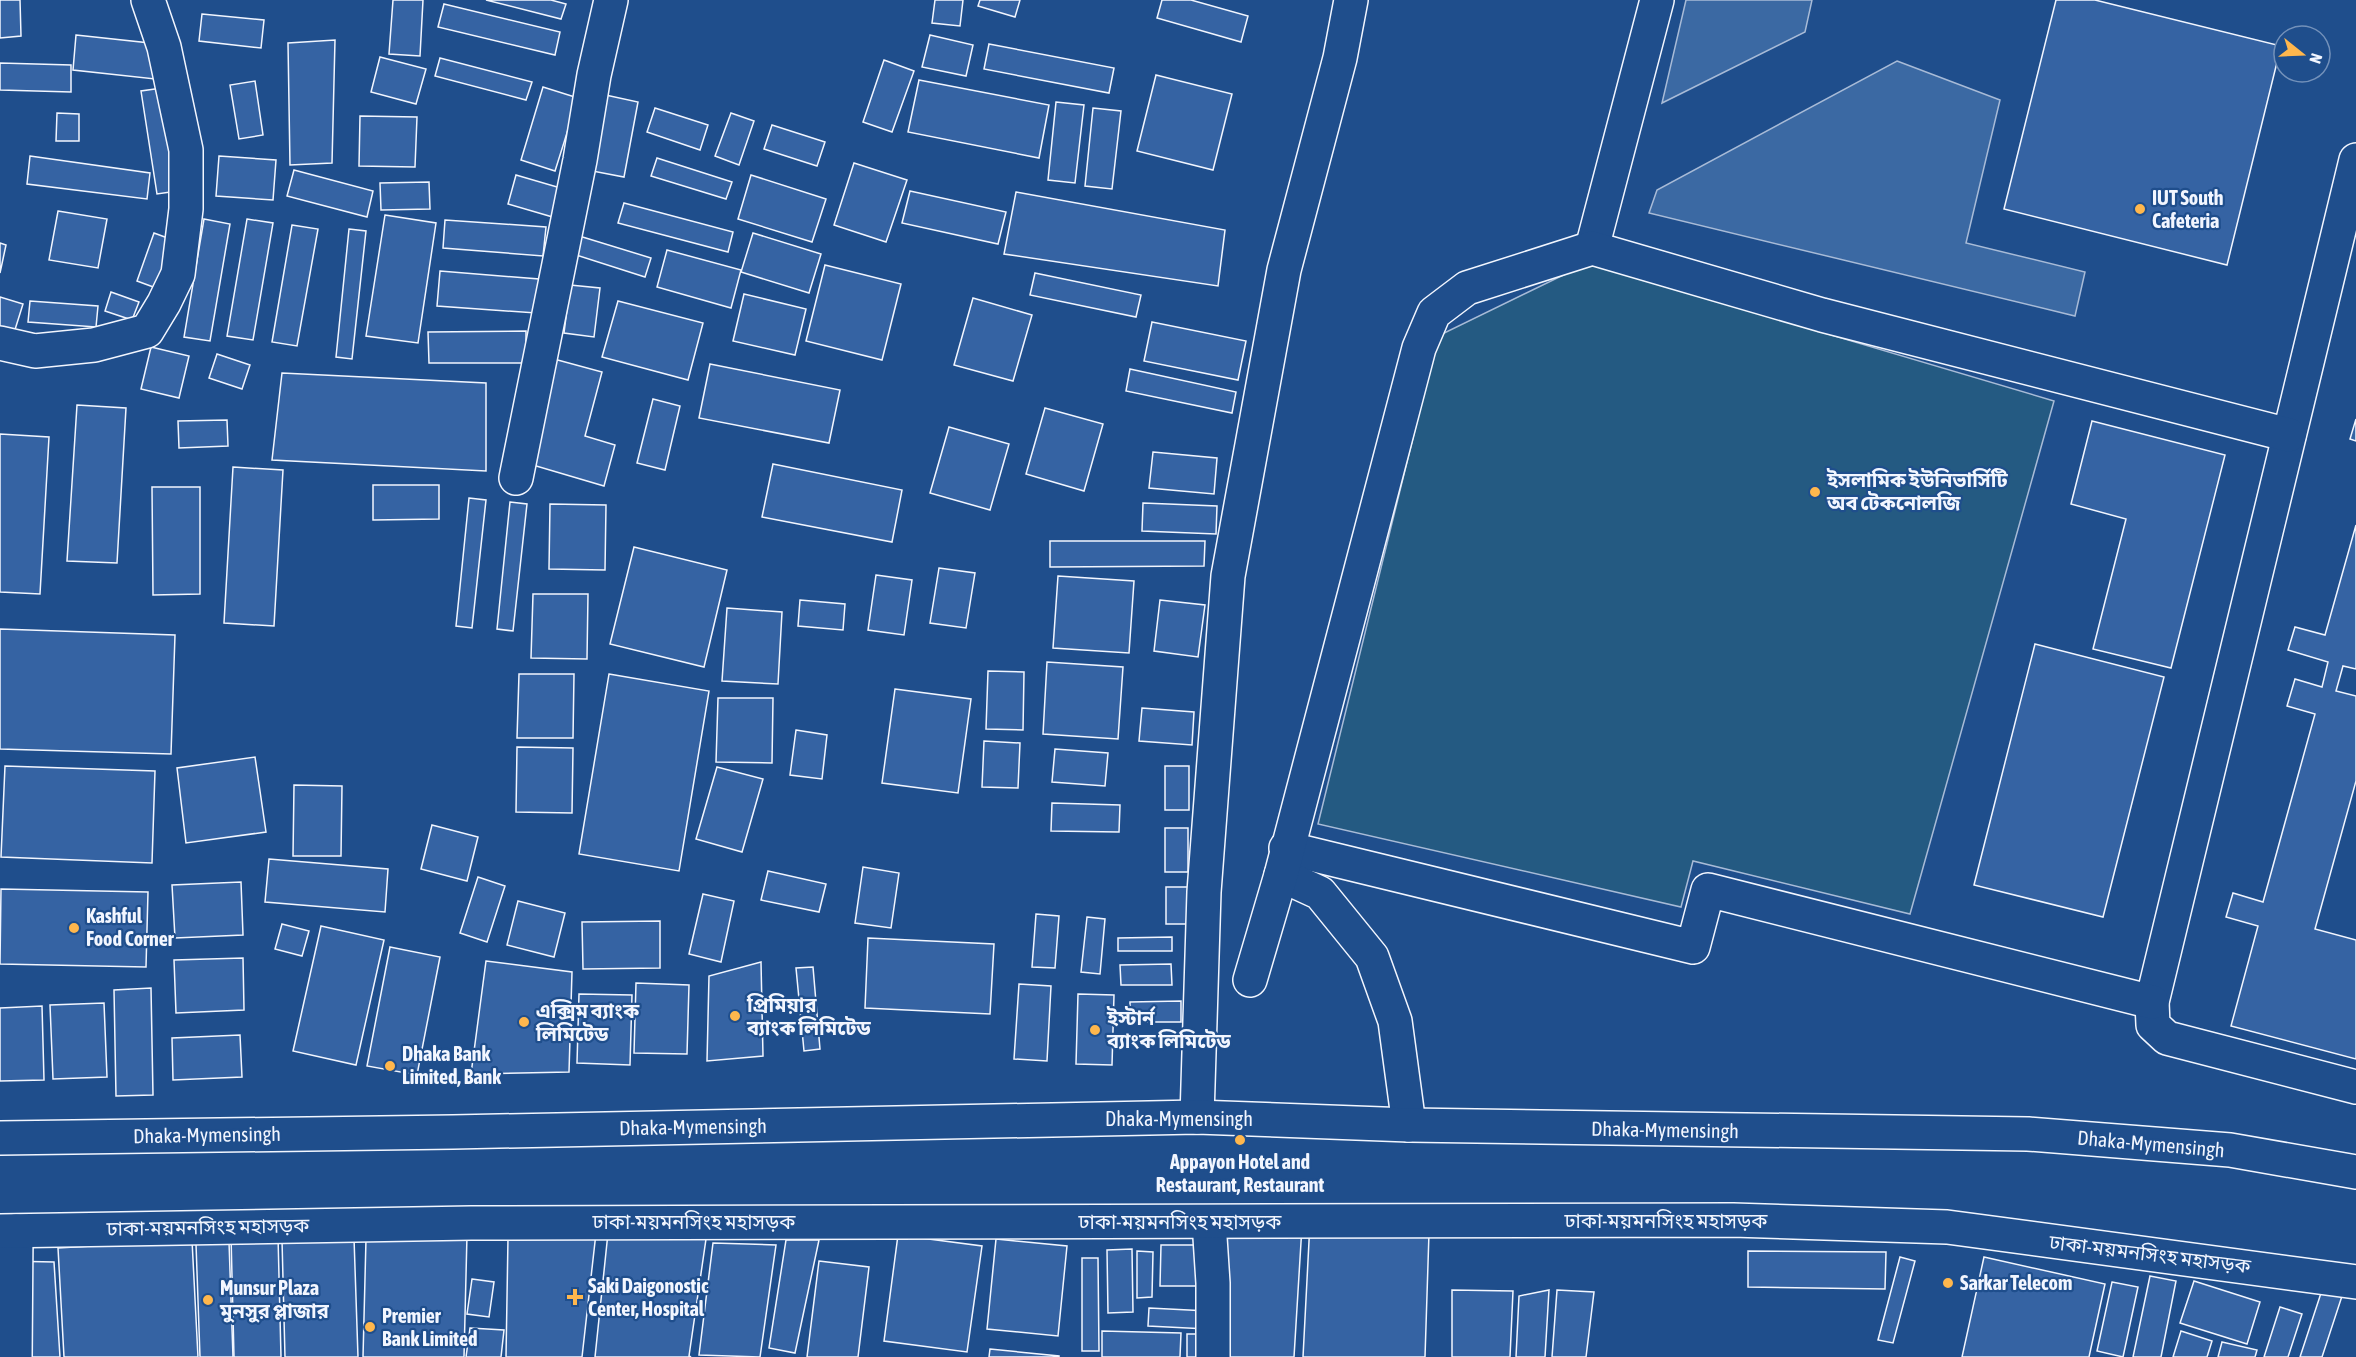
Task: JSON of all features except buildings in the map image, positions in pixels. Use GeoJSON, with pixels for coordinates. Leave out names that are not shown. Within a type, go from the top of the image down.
{"type":"FeatureCollection","features":[{"type":"Feature","properties":{"kind":"main road"},"geometry":{"type":"LineString","coordinates":[[0,343],[35,351],[94,345],[147,331],[178,274],[186,209],[186,150],[164,47],[148,0]]}},
{"type":"Feature","properties":{"kind":"main road"},"geometry":{"type":"LineString","coordinates":[[516,478],[576,184],[594,75],[611,0]]}},
{"type":"Feature","properties":{"kind":"main road"},"geometry":{"type":"LineString","coordinates":[[1197,1117],[1204,892],[1228,576],[1284,270],[1340,58],[1351,0]]}},
{"type":"Feature","properties":{"kind":"main road"},"geometry":{"type":"LineString","coordinates":[[1592,248],[1657,0]]}},
{"type":"Feature","properties":{"kind":"main road"},"geometry":{"type":"LineString","coordinates":[[2356,160],[2152,1002],[2153,1024],[2167,1038],[2356,1088]]}},
{"type":"Feature","properties":{"kind":"main road"},"geometry":{"type":"LineString","coordinates":[[1250,980],[1419,348],[1434,313],[1467,288],[1592,248],[1822,315],[2289,435]]}},
{"type":"Feature","properties":{"kind":"main road"},"geometry":{"type":"LineString","coordinates":[[1283,862],[1694,947],[1708,890],[2152,1002]]}},
{"type":"Feature","properties":{"kind":"main road"},"geometry":{"type":"LineString","coordinates":[[1283,862],[1320,893],[1372,957],[1395,1021],[1408,1125]]}},
{"type":"Feature","properties":{"kind":"main road","name":"Dhaka-Mymensingh"},"geometry":{"type":"LineString","coordinates":[[0,1138],[465,1132],[1197,1117],[1408,1125],[2028,1134],[2230,1150],[2356,1172]]}},
{"type":"Feature","properties":{"kind":"main road","name":"ঢাকা-ময়মনসিংহ মহাসড়ক"},"geometry":{"type":"LineString","coordinates":[[8,1231],[471,1222],[1733,1220],[1947,1227],[2356,1282]]}},
{"type":"Feature","properties":{"kind":"main road"},"geometry":{"type":"LineString","coordinates":[[1209,1222],[1213,1283],[1213,1357]]}},
{"type":"Feature","properties":{"kind":"main road"},"geometry":{"type":"LineString","coordinates":[[8,1231],[15,1357]]}},
{"type":"Feature","properties":{"kind":"shaded area"},"geometry":{"type":"Polygon","coordinates":[[[1686,0],[1812,0],[1805,32],[1662,103],[1686,0]]]}},
{"type":"Feature","properties":{"kind":"shaded area"},"geometry":{"type":"Polygon","coordinates":[[[1897,61],[2000,100],[1966,243],[2085,272],[2075,316],[1649,213],[1657,190],[1897,61]]]}},
{"type":"Feature","properties":{"kind":"shaded area"},"geometry":{"type":"Polygon","coordinates":[[[1588,263],[2054,401],[1910,914],[1693,861],[1681,907],[1318,824],[1438,336],[1588,263]]]}},
{"type":"Feature","properties":{"kind":"place","name":"IUT South Cafeteria"},"geometry":{"type":"Point","coordinates":[2140,209]}},
{"type":"Feature","properties":{"kind":"place","name":"ইসলামিক ইউনিভার্সিটি অব টেকনোলজি"},"geometry":{"type":"Point","coordinates":[1815,492]}},
{"type":"Feature","properties":{"kind":"place","name":"Kashful Food Corner"},"geometry":{"type":"Point","coordinates":[74,928]}},
{"type":"Feature","properties":{"kind":"place","name":"প্রিমিয়ার ব্যাংক লিমিটেড"},"geometry":{"type":"Point","coordinates":[735,1016]}},
{"type":"Feature","properties":{"kind":"place","name":"এক্সিম ব্যাংক লিমিটেড"},"geometry":{"type":"Point","coordinates":[524,1022]}},
{"type":"Feature","properties":{"kind":"place","name":"ইস্টার্ন ব্যাংক লিমিটেড"},"geometry":{"type":"Point","coordinates":[1095,1030]}},
{"type":"Feature","properties":{"kind":"place","name":"Dhaka Bank Limited, Bank"},"geometry":{"type":"Point","coordinates":[390,1066]}},
{"type":"Feature","properties":{"kind":"place","name":"Appayon Hotel and Restaurant, Restaurant"},"geometry":{"type":"Point","coordinates":[1240,1140]}},
{"type":"Feature","properties":{"kind":"place","name":"Sarkar Telecom"},"geometry":{"type":"Point","coordinates":[1948,1283]}},
{"type":"Feature","properties":{"kind":"place","name":"Saki Daigonostic Center, Hospital"},"geometry":{"type":"Point","coordinates":[575,1297]}},
{"type":"Feature","properties":{"kind":"place","name":"Munsur Plaza মুনসুর প্লাজার"},"geometry":{"type":"Point","coordinates":[208,1300]}},
{"type":"Feature","properties":{"kind":"place","name":"Premier Bank Limited"},"geometry":{"type":"Point","coordinates":[370,1327]}}]}
